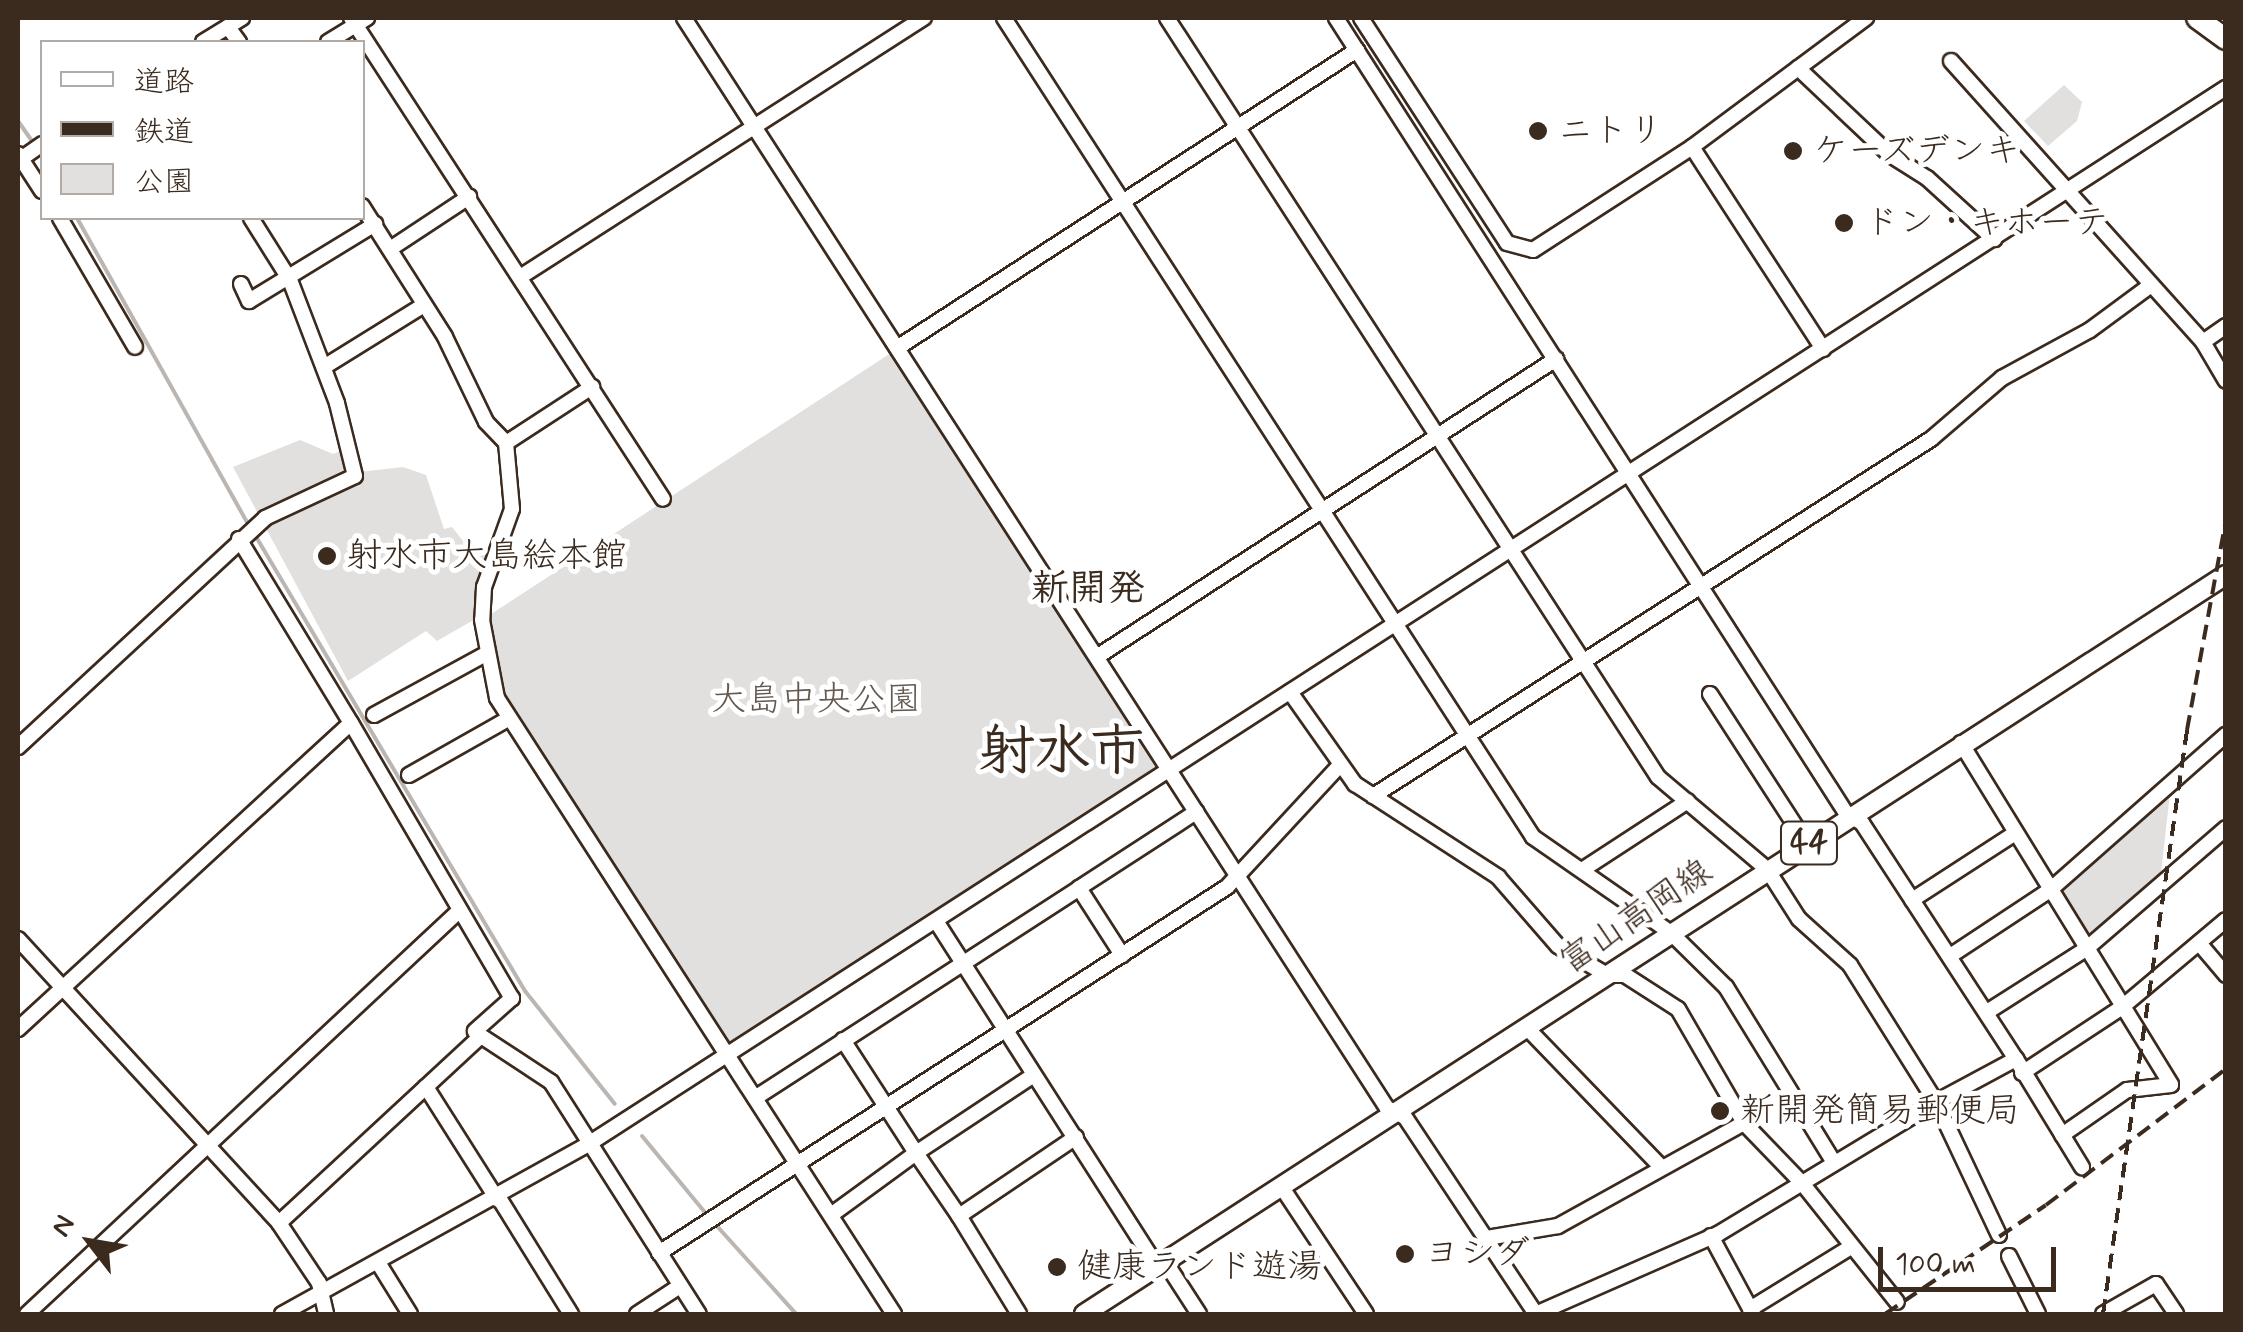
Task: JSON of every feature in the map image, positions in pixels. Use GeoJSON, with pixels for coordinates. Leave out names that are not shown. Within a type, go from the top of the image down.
{"type":"FeatureCollection","features":[{"type":"Feature","properties":{"kind":"highway"},"geometry":{"type":"LineString","coordinates":[[2197,18],[2226,39]]}},
{"type":"Feature","properties":{"kind":"main road","name":"富山高岡線"},"geometry":{"type":"LineString","coordinates":[[1084,1314],[1396,1115],[1961,742],[2226,575]]}},
{"type":"Feature","properties":{"kind":"street"},"geometry":{"type":"LineString","coordinates":[[206,40],[242,18]]}},
{"type":"Feature","properties":{"kind":"street"},"geometry":{"type":"LineString","coordinates":[[684,18],[1238,876],[1396,1115],[1406,1117],[1536,1314],[1711,1236],[1936,1102],[2019,1066],[2121,1008],[2226,920]]}},
{"type":"Feature","properties":{"kind":"street"},"geometry":{"type":"LineString","coordinates":[[520,277],[924,18]]}},
{"type":"Feature","properties":{"kind":"street"},"geometry":{"type":"LineString","coordinates":[[1004,18],[1533,838],[1671,932],[1726,987],[1833,1162]]}},
{"type":"Feature","properties":{"kind":"street"},"geometry":{"type":"LineString","coordinates":[[1167,18],[1658,777],[1767,869],[1799,919],[1850,965],[1936,1102],[1999,1235]]}},
{"type":"Feature","properties":{"kind":"street"},"geometry":{"type":"LineString","coordinates":[[1336,18],[1700,584],[1987,1012],[2082,1167]]}},
{"type":"Feature","properties":{"kind":"street"},"geometry":{"type":"LineString","coordinates":[[1361,18],[1508,244],[1533,250],[1692,146],[1866,18]]}},
{"type":"Feature","properties":{"kind":"street"},"geometry":{"type":"LineString","coordinates":[[331,40],[358,20],[663,498]]}},
{"type":"Feature","properties":{"kind":"street"},"geometry":{"type":"LineString","coordinates":[[228,26],[238,40]]}},
{"type":"Feature","properties":{"kind":"street"},"geometry":{"type":"LineString","coordinates":[[897,348],[1357,50]]}},
{"type":"Feature","properties":{"kind":"street"},"geometry":{"type":"LineString","coordinates":[[1951,62],[2203,342],[2226,381]]}},
{"type":"Feature","properties":{"kind":"street"},"geometry":{"type":"LineString","coordinates":[[1798,68],[1889,154],[1927,178],[1994,239]]}},
{"type":"Feature","properties":{"kind":"street"},"geometry":{"type":"LineString","coordinates":[[282,1314],[498,1198],[590,1143],[2226,88]]}},
{"type":"Feature","properties":{"kind":"street"},"geometry":{"type":"LineString","coordinates":[[1692,146],[1823,349]]}},
{"type":"Feature","properties":{"kind":"street"},"geometry":{"type":"LineString","coordinates":[[19,158],[40,188]]}},
{"type":"Feature","properties":{"kind":"street"},"geometry":{"type":"LineString","coordinates":[[390,248],[469,197]]}},
{"type":"Feature","properties":{"kind":"street"},"geometry":{"type":"LineString","coordinates":[[365,210],[424,306],[486,422],[506,443],[512,509],[484,587],[482,620],[486,654],[508,719],[894,1314]]}},
{"type":"Feature","properties":{"kind":"street"},"geometry":{"type":"LineString","coordinates":[[61,220],[135,348]]}},
{"type":"Feature","properties":{"kind":"street"},"geometry":{"type":"LineString","coordinates":[[18,747],[265,518],[355,476],[324,367],[290,280],[251,220]]}},
{"type":"Feature","properties":{"kind":"street"},"geometry":{"type":"LineString","coordinates":[[241,284],[249,302],[375,224]]}},
{"type":"Feature","properties":{"kind":"street"},"geometry":{"type":"LineString","coordinates":[[1373,796],[1931,439],[2002,378],[2090,330],[2151,285]]}},
{"type":"Feature","properties":{"kind":"street"},"geometry":{"type":"LineString","coordinates":[[324,367],[424,306]]}},
{"type":"Feature","properties":{"kind":"street"},"geometry":{"type":"LineString","coordinates":[[2203,342],[2226,326]]}},
{"type":"Feature","properties":{"kind":"street"},"geometry":{"type":"LineString","coordinates":[[1098,656],[1556,359]]}},
{"type":"Feature","properties":{"kind":"street"},"geometry":{"type":"LineString","coordinates":[[506,443],[592,387]]}},
{"type":"Feature","properties":{"kind":"street"},"geometry":{"type":"LineString","coordinates":[[240,539],[352,722],[512,998],[475,1031]]}},
{"type":"Feature","properties":{"kind":"street"},"geometry":{"type":"LineString","coordinates":[[374,715],[486,654]]}},
{"type":"Feature","properties":{"kind":"street"},"geometry":{"type":"LineString","coordinates":[[1290,692],[1339,766],[1373,796],[1498,878],[1558,946],[1606,976],[1625,975],[1678,1009],[1744,1123],[1802,1183],[1848,1248],[1898,1302]]}},
{"type":"Feature","properties":{"kind":"street"},"geometry":{"type":"LineString","coordinates":[[1710,694],[1807,844]]}},
{"type":"Feature","properties":{"kind":"street"},"geometry":{"type":"LineString","coordinates":[[409,775],[508,719]]}},
{"type":"Feature","properties":{"kind":"street"},"geometry":{"type":"LineString","coordinates":[[18,1029],[352,722]]}},
{"type":"Feature","properties":{"kind":"street"},"geometry":{"type":"LineString","coordinates":[[1950,956],[2050,890],[2226,735]]}},
{"type":"Feature","properties":{"kind":"street"},"geometry":{"type":"LineString","coordinates":[[1961,742],[2171,1086],[2127,1090],[2062,1135]]}},
{"type":"Feature","properties":{"kind":"street"},"geometry":{"type":"LineString","coordinates":[[659,1254],[1238,876],[1339,766]]}},
{"type":"Feature","properties":{"kind":"street"},"geometry":{"type":"LineString","coordinates":[[1582,870],[1688,801]]}},
{"type":"Feature","properties":{"kind":"street"},"geometry":{"type":"LineString","coordinates":[[754,1098],[1196,812]]}},
{"type":"Feature","properties":{"kind":"street"},"geometry":{"type":"LineString","coordinates":[[1987,1012],[2086,949],[2226,828]]}},
{"type":"Feature","properties":{"kind":"street"},"geometry":{"type":"LineString","coordinates":[[1912,900],[2015,832]]}},
{"type":"Feature","properties":{"kind":"street"},"geometry":{"type":"LineString","coordinates":[[1079,888],[1122,954]]}},
{"type":"Feature","properties":{"kind":"street"},"geometry":{"type":"LineString","coordinates":[[27,1314],[460,910]]}},
{"type":"Feature","properties":{"kind":"street"},"geometry":{"type":"LineString","coordinates":[[936,921],[1034,1075],[1162,1266],[1199,1314]]}},
{"type":"Feature","properties":{"kind":"street"},"geometry":{"type":"LineString","coordinates":[[18,938],[279,1223],[319,1284],[318,1296],[326,1314]]}},
{"type":"Feature","properties":{"kind":"street"},"geometry":{"type":"LineString","coordinates":[[2199,942],[2226,976]]}},
{"type":"Feature","properties":{"kind":"street"},"geometry":{"type":"LineString","coordinates":[[1527,1028],[1662,1168]]}},
{"type":"Feature","properties":{"kind":"street"},"geometry":{"type":"LineString","coordinates":[[279,1223],[481,1036],[552,1082],[699,1314]]}},
{"type":"Feature","properties":{"kind":"street"},"geometry":{"type":"LineString","coordinates":[[843,1040],[1019,1314]]}},
{"type":"Feature","properties":{"kind":"street"},"geometry":{"type":"LineString","coordinates":[[831,1215],[1034,1075]]}},
{"type":"Feature","properties":{"kind":"street"},"geometry":{"type":"LineString","coordinates":[[426,1087],[572,1314]]}},
{"type":"Feature","properties":{"kind":"street"},"geometry":{"type":"LineString","coordinates":[[1487,1238],[1558,1226],[1744,1123]]}},
{"type":"Feature","properties":{"kind":"street"},"geometry":{"type":"LineString","coordinates":[[959,1216],[1076,1137]]}},
{"type":"Feature","properties":{"kind":"street"},"geometry":{"type":"LineString","coordinates":[[1282,1189],[1366,1314]]}},
{"type":"Feature","properties":{"kind":"street"},"geometry":{"type":"LineString","coordinates":[[1711,1236],[1752,1312],[1848,1248]]}},
{"type":"Feature","properties":{"kind":"street"},"geometry":{"type":"LineString","coordinates":[[2009,1256],[2038,1314]]}},
{"type":"Feature","properties":{"kind":"street"},"geometry":{"type":"LineString","coordinates":[[379,1264],[410,1314]]}},
{"type":"Feature","properties":{"kind":"street"},"geometry":{"type":"LineString","coordinates":[[2103,1314],[2156,1284],[2176,1314]]}},
{"type":"Feature","properties":{"kind":"street"},"geometry":{"type":"LineString","coordinates":[[637,1314],[680,1286]]}},
{"type":"Feature","properties":{"kind":"green space"},"geometry":{"type":"Polygon","coordinates":[[[2064,85],[2082,102],[2077,121],[2048,146],[2024,121],[2064,85]]]}},
{"type":"Feature","properties":{"kind":"green space","name":"大島中央公園"},"geometry":{"type":"Polygon","coordinates":[[[897,349],[1169,770],[727,1053],[498,697],[482,620],[897,349]]]}},
{"type":"Feature","properties":{"kind":"green space"},"geometry":{"type":"Polygon","coordinates":[[[300,440],[333,454],[343,450],[350,473],[403,467],[426,475],[444,529],[452,527],[475,556],[489,555],[477,618],[437,641],[426,631],[348,681],[233,467],[300,440]]]}},
{"type":"Feature","properties":{"kind":"green space"},"geometry":{"type":"Polygon","coordinates":[[[2170,793],[2161,873],[2088,938],[2060,890],[2170,793]]]}},
{"type":"Feature","properties":{"kind":"waterway"},"geometry":{"type":"LineString","coordinates":[[18,121],[35,145]]}},
{"type":"Feature","properties":{"kind":"waterway"},"geometry":{"type":"LineString","coordinates":[[78,220],[250,527]]}},
{"type":"Feature","properties":{"kind":"waterway"},"geometry":{"type":"LineString","coordinates":[[255,535],[525,991],[615,1104]]}},
{"type":"Feature","properties":{"kind":"waterway"},"geometry":{"type":"LineString","coordinates":[[642,1136],[708,1216]]}},
{"type":"Feature","properties":{"kind":"waterway"},"geometry":{"type":"LineString","coordinates":[[716,1225],[796,1314]]}},
{"type":"Feature","properties":{"kind":"railway"},"geometry":{"type":"LineString","coordinates":[[2103,1314],[2187,730],[2226,519]]}},
{"type":"Feature","properties":{"kind":"railway"},"geometry":{"type":"LineString","coordinates":[[1885,1314],[2046,1205],[2226,1069]]}},
{"type":"Feature","properties":{"kind":"place","name":"ニトリ"},"geometry":{"type":"Point","coordinates":[1538,131]}},
{"type":"Feature","properties":{"kind":"place","name":"ケーズデンキ"},"geometry":{"type":"Point","coordinates":[1793,151]}},
{"type":"Feature","properties":{"kind":"place","name":"ドン・キホーテ"},"geometry":{"type":"Point","coordinates":[1844,223]}},
{"type":"Feature","properties":{"kind":"place","name":"射水市大島絵本館"},"geometry":{"type":"Point","coordinates":[327,556]}},
{"type":"Feature","properties":{"kind":"place","name":"新開発簡易郵便局"},"geometry":{"type":"Point","coordinates":[1720,1111]}},
{"type":"Feature","properties":{"kind":"place","name":"ヨシダ"},"geometry":{"type":"Point","coordinates":[1405,1254]}},
{"type":"Feature","properties":{"kind":"place","name":"健康ランド遊湯"},"geometry":{"type":"Point","coordinates":[1057,1267]}},
{"type":"Feature","properties":{"kind":"district","name":"新開発"},"geometry":{"type":"Point","coordinates":[1088,590]}},
{"type":"Feature","properties":{"kind":"district","name":"射水市"},"geometry":{"type":"Point","coordinates":[1062,754]}}]}
